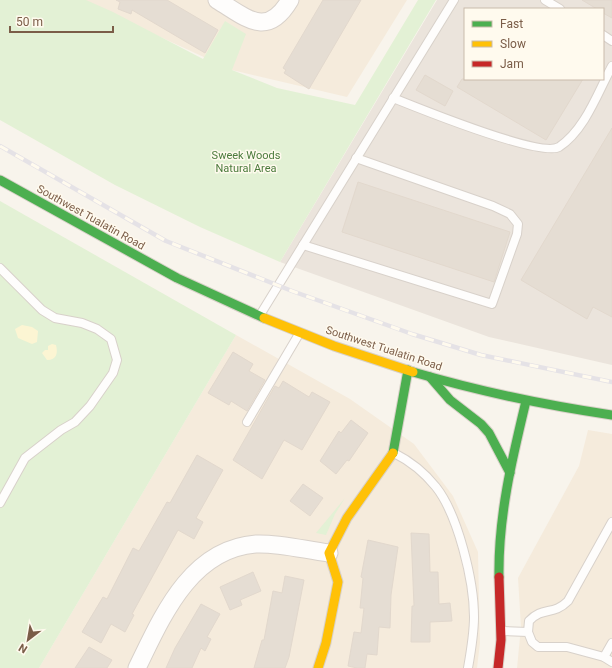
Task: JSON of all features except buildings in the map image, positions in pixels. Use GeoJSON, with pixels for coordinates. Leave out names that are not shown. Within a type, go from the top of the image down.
{"type":"FeatureCollection","features":[{"type":"Feature","properties":{"kind":"main road","name":"Southwest Tualatin Road"},"geometry":{"type":"LineString","coordinates":[[0,180],[177,278],[300,332],[408,370],[430,376],[526,401],[568,410],[612,415]]}},
{"type":"Feature","properties":{"kind":"main road"},"geometry":{"type":"LineString","coordinates":[[318,668],[326,643],[338,582],[329,553],[347,518],[393,453],[408,370]]}},
{"type":"Feature","properties":{"kind":"main road"},"geometry":{"type":"LineString","coordinates":[[430,376],[450,400],[481,424],[489,433],[510,473]]}},
{"type":"Feature","properties":{"kind":"main road"},"geometry":{"type":"LineString","coordinates":[[498,668],[502,631],[499,556],[510,473],[526,401]]}},
{"type":"Feature","properties":{"kind":"street"},"geometry":{"type":"LineString","coordinates":[[217,0],[259,23],[270,21],[280,16],[290,0]]}},
{"type":"Feature","properties":{"kind":"street"},"geometry":{"type":"LineString","coordinates":[[137,668],[164,614],[177,593],[196,572],[212,560],[233,549],[256,544],[329,553]]}},
{"type":"Feature","properties":{"kind":"lane"},"geometry":{"type":"LineString","coordinates":[[260,315],[454,0]]}},
{"type":"Feature","properties":{"kind":"lane"},"geometry":{"type":"LineString","coordinates":[[545,0],[558,8]]}},
{"type":"Feature","properties":{"kind":"lane"},"geometry":{"type":"LineString","coordinates":[[393,98],[462,124],[516,142],[549,149],[557,148],[566,141],[580,125],[612,66]]}},
{"type":"Feature","properties":{"kind":"lane"},"geometry":{"type":"LineString","coordinates":[[303,245],[492,304],[517,234],[518,224],[510,214],[493,206],[356,158]]}},
{"type":"Feature","properties":{"kind":"lane"},"geometry":{"type":"LineString","coordinates":[[0,268],[42,310],[54,318],[82,323],[97,329],[111,339],[118,360],[113,373],[103,390],[75,422],[61,430],[25,458],[0,503]]}},
{"type":"Feature","properties":{"kind":"lane"},"geometry":{"type":"LineString","coordinates":[[247,422],[300,332]]}},
{"type":"Feature","properties":{"kind":"lane"},"geometry":{"type":"LineString","coordinates":[[393,453],[411,462],[436,487],[452,515],[464,553],[474,615],[472,646],[468,668]]}},
{"type":"Feature","properties":{"kind":"lane"},"geometry":{"type":"LineString","coordinates":[[612,522],[568,600],[560,609],[536,613],[529,621],[528,632],[532,642],[538,647],[567,647],[604,657],[612,662]]}},
{"type":"Feature","properties":{"kind":"lane"},"geometry":{"type":"LineString","coordinates":[[502,631],[528,632]]}},
{"type":"Feature","properties":{"kind":"lane"},"geometry":{"type":"LineString","coordinates":[[604,657],[612,643]]}},
{"type":"Feature","properties":{"kind":"shaded area"},"geometry":{"type":"Polygon","coordinates":[[[80,0],[407,0],[347,97],[232,70],[80,0]]]}},
{"type":"Feature","properties":{"kind":"shaded area"},"geometry":{"type":"Polygon","coordinates":[[[437,0],[612,0],[612,365],[489,337],[280,262],[437,0]]]}},
{"type":"Feature","properties":{"kind":"shaded area"},"geometry":{"type":"Polygon","coordinates":[[[236,335],[350,399],[414,444],[453,496],[478,552],[480,643],[477,668],[39,668],[236,335]]]}},
{"type":"Feature","properties":{"kind":"shaded area"},"geometry":{"type":"Polygon","coordinates":[[[588,430],[612,434],[612,668],[517,668],[521,627],[518,578],[579,466],[588,430]]]}},
{"type":"Feature","properties":{"kind":"green space","name":"Sweek Woods Natural Area"},"geometry":{"type":"Polygon","coordinates":[[[0,0],[86,0],[113,12],[203,59],[225,21],[246,34],[232,70],[277,88],[355,105],[418,0],[436,0],[280,262],[200,227],[115,185],[0,120],[0,0]]]}},
{"type":"Feature","properties":{"kind":"green space"},"geometry":{"type":"Polygon","coordinates":[[[0,201],[236,335],[39,668],[0,668],[0,201]]]}},
{"type":"Feature","properties":{"kind":"green space"},"geometry":{"type":"Polygon","coordinates":[[[345,498],[335,514],[326,535],[316,533],[345,498]]]}},
{"type":"Feature","properties":{"kind":"sand"},"geometry":{"type":"Polygon","coordinates":[[[22,325],[32,327],[38,331],[37,342],[32,344],[18,338],[15,329],[22,325]]]}},
{"type":"Feature","properties":{"kind":"sand"},"geometry":{"type":"Polygon","coordinates":[[[52,344],[56,345],[56,356],[53,359],[47,360],[42,353],[45,350],[48,350],[48,346],[52,344]]]}},
{"type":"Feature","properties":{"kind":"railway"},"geometry":{"type":"LineString","coordinates":[[0,146],[166,241],[292,291],[412,334],[481,355],[612,382]]}},
{"type":"Feature","properties":{"kind":"traffic: fast"},"geometry":{"type":"LineString","coordinates":[[0,180],[177,278],[264,318]]}},
{"type":"Feature","properties":{"kind":"traffic: fast"},"geometry":{"type":"LineString","coordinates":[[393,453],[408,370]]}},
{"type":"Feature","properties":{"kind":"traffic: fast"},"geometry":{"type":"LineString","coordinates":[[413,372],[511,397],[612,415]]}},
{"type":"Feature","properties":{"kind":"traffic: fast"},"geometry":{"type":"LineString","coordinates":[[430,377],[450,400],[481,424],[489,433],[510,473]]}},
{"type":"Feature","properties":{"kind":"traffic: fast"},"geometry":{"type":"LineString","coordinates":[[499,577],[499,555],[503,510],[511,466],[526,401]]}},
{"type":"Feature","properties":{"kind":"traffic: slow"},"geometry":{"type":"LineString","coordinates":[[264,318],[334,346],[413,372]]}},
{"type":"Feature","properties":{"kind":"traffic: slow"},"geometry":{"type":"LineString","coordinates":[[318,668],[326,643],[338,582],[329,553],[347,518],[393,453]]}},
{"type":"Feature","properties":{"kind":"traffic: jam"},"geometry":{"type":"LineString","coordinates":[[498,668],[501,640],[499,577]]}}]}
